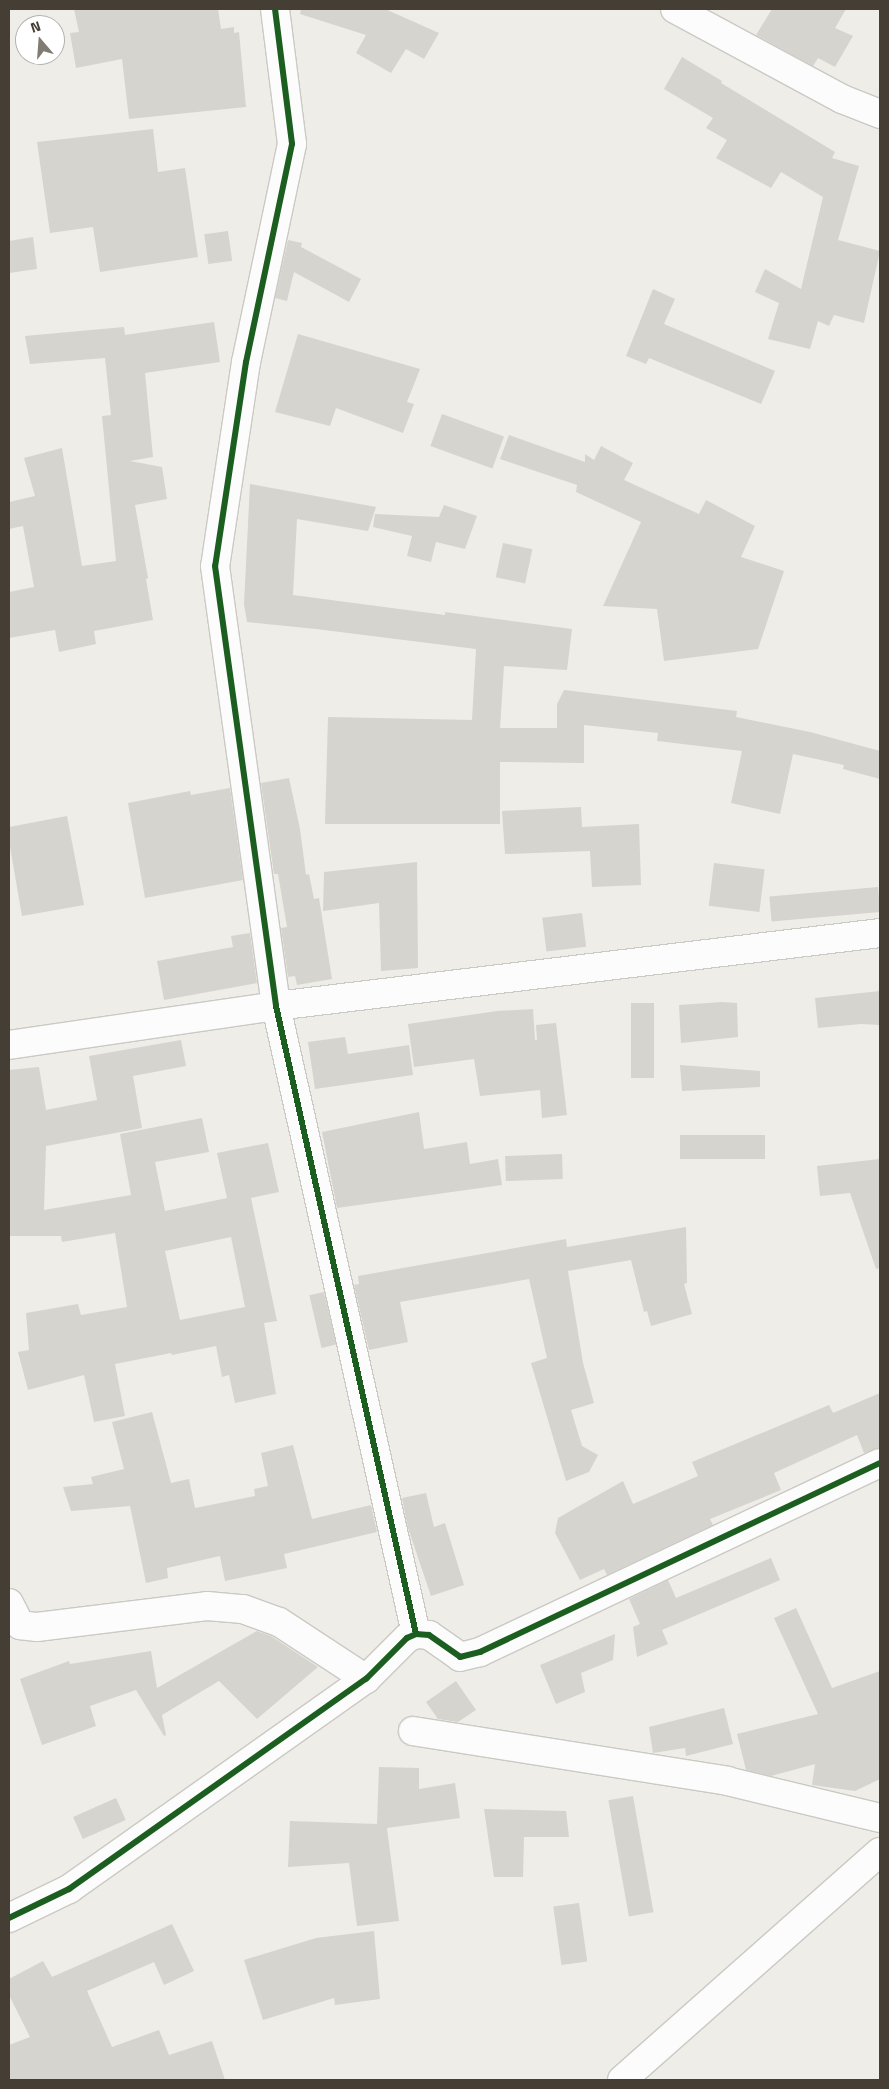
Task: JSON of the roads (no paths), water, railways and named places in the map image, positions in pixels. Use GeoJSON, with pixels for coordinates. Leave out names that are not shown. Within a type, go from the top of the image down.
{"type":"FeatureCollection","features":[{"type":"Feature","properties":{"kind":"street"},"geometry":{"type":"LineString","coordinates":[[275,9],[292,144],[246,362],[215,566],[276,1006],[416,1634]]}},
{"type":"Feature","properties":{"kind":"street"},"geometry":{"type":"LineString","coordinates":[[675,9],[704,15],[842,99],[880,114]]}},
{"type":"Feature","properties":{"kind":"street"},"geometry":{"type":"LineString","coordinates":[[9,1045],[276,1006],[880,933]]}},
{"type":"Feature","properties":{"kind":"street"},"geometry":{"type":"LineString","coordinates":[[9,1918],[69,1889],[366,1679],[407,1638],[416,1634],[429,1635],[460,1656],[480,1652],[880,1463]]}},
{"type":"Feature","properties":{"kind":"street"},"geometry":{"type":"LineString","coordinates":[[9,1603],[20,1625],[37,1627],[207,1606],[243,1609],[279,1622],[366,1679]]}},
{"type":"Feature","properties":{"kind":"street"},"geometry":{"type":"LineString","coordinates":[[413,1731],[727,1781],[880,1818]]}},
{"type":"Feature","properties":{"kind":"street"},"geometry":{"type":"LineString","coordinates":[[622,2080],[880,1852]]}}]}
